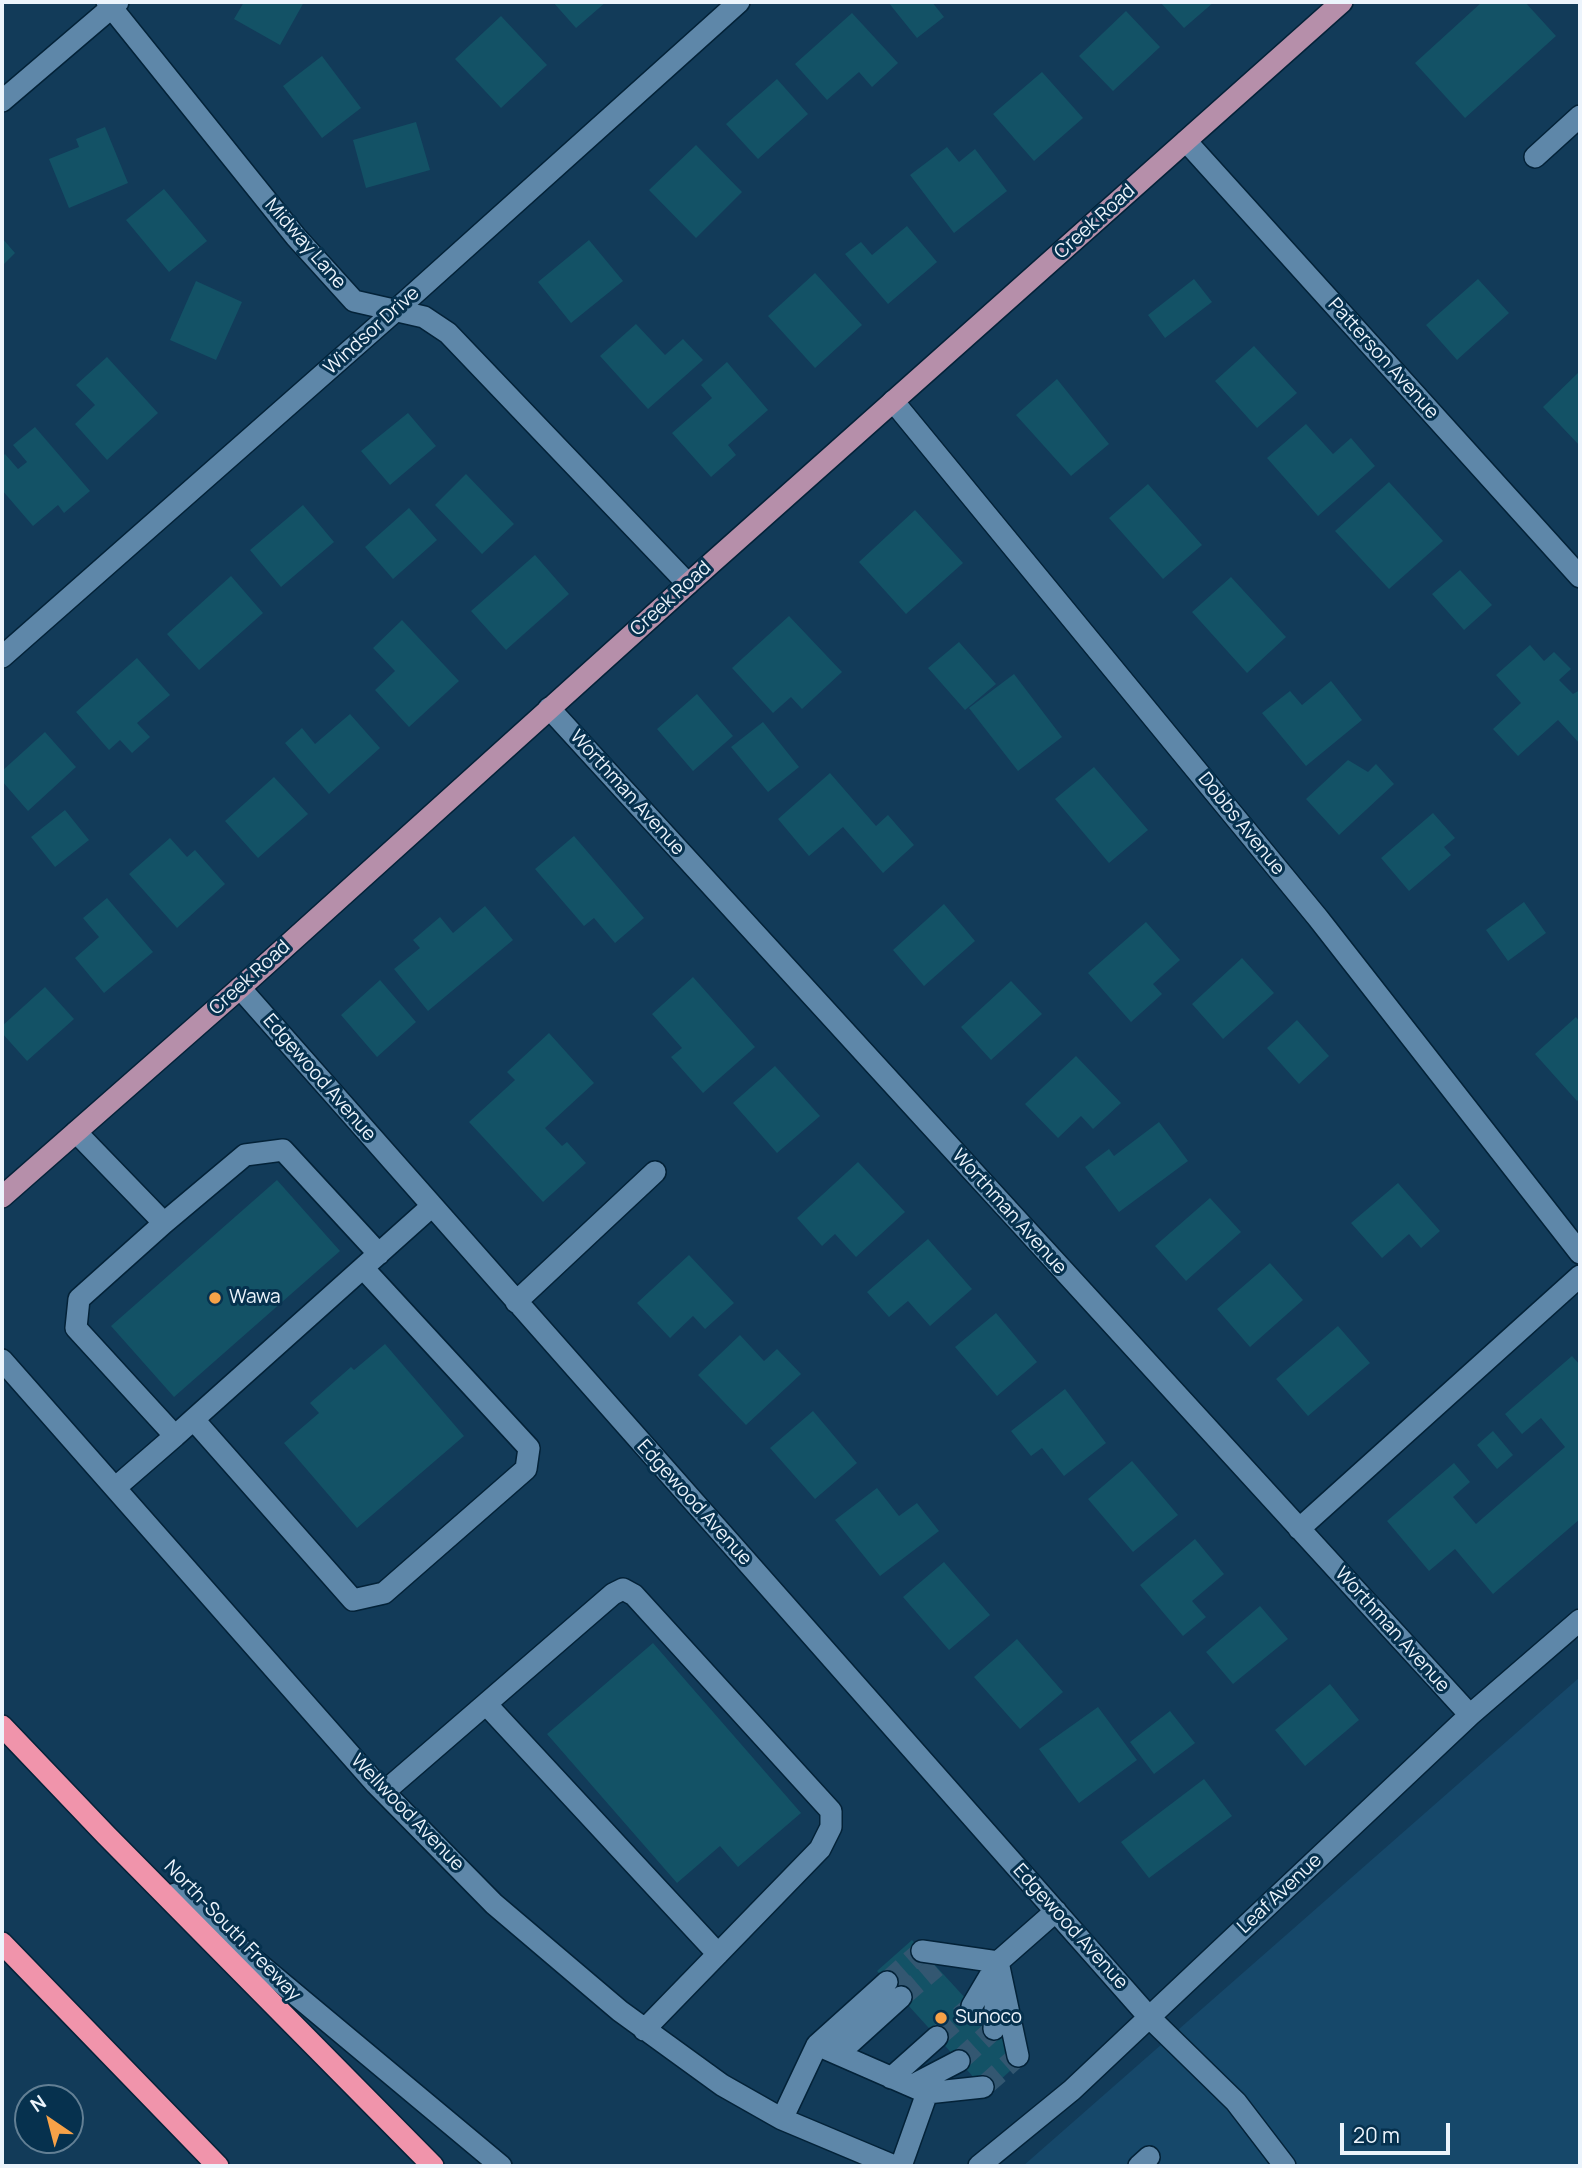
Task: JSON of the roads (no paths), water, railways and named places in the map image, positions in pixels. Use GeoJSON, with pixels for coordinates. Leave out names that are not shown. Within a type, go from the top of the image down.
{"type":"FeatureCollection","features":[{"type":"Feature","properties":{"kind":"highway","name":"North-South Freeway"},"geometry":{"type":"LineString","coordinates":[[2,1726],[433,2166]]}},
{"type":"Feature","properties":{"kind":"highway"},"geometry":{"type":"LineString","coordinates":[[2,1943],[218,2166]]}},
{"type":"Feature","properties":{"kind":"main road","name":"Creek Road"},"geometry":{"type":"LineString","coordinates":[[2,1197],[240,988],[549,708],[1342,2]]}},
{"type":"Feature","properties":{"kind":"street","name":"Windsor Drive"},"geometry":{"type":"LineString","coordinates":[[2,657],[395,311],[739,2]]}},
{"type":"Feature","properties":{"kind":"street","name":"Midway Lane"},"geometry":{"type":"LineString","coordinates":[[113,4],[296,237],[354,301],[424,317],[448,333],[688,584]]}},
{"type":"Feature","properties":{"kind":"street"},"geometry":{"type":"LineString","coordinates":[[2,101],[113,4]]}},
{"type":"Feature","properties":{"kind":"street"},"geometry":{"type":"LineString","coordinates":[[1535,157],[1580,116]]}},
{"type":"Feature","properties":{"kind":"street","name":"Patterson Avenue"},"geometry":{"type":"LineString","coordinates":[[1186,141],[1580,577]]}},
{"type":"Feature","properties":{"kind":"street","name":"Dobbs Avenue"},"geometry":{"type":"LineString","coordinates":[[893,401],[1310,907],[1580,1253]]}},
{"type":"Feature","properties":{"kind":"street","name":"Worthman Avenue"},"geometry":{"type":"LineString","coordinates":[[549,708],[1470,1715]]}},
{"type":"Feature","properties":{"kind":"street","name":"Edgewood Avenue"},"geometry":{"type":"LineString","coordinates":[[240,988],[1149,2017],[1236,2102],[1286,2166]]}},
{"type":"Feature","properties":{"kind":"street"},"geometry":{"type":"LineString","coordinates":[[76,1132],[164,1223]]}},
{"type":"Feature","properties":{"kind":"street"},"geometry":{"type":"LineString","coordinates":[[175,1436],[76,1328],[79,1299],[164,1223],[245,1155],[283,1150],[379,1254]]}},
{"type":"Feature","properties":{"kind":"street"},"geometry":{"type":"LineString","coordinates":[[516,1302],[656,1172]]}},
{"type":"Feature","properties":{"kind":"street"},"geometry":{"type":"LineString","coordinates":[[115,1488],[432,1206]]}},
{"type":"Feature","properties":{"kind":"street"},"geometry":{"type":"LineString","coordinates":[[194,1420],[353,1600],[384,1593],[526,1469],[529,1448],[363,1268]]}},
{"type":"Feature","properties":{"kind":"street"},"geometry":{"type":"LineString","coordinates":[[1299,1529],[1580,1276]]}},
{"type":"Feature","properties":{"kind":"street","name":"Wellwood Avenue"},"geometry":{"type":"LineString","coordinates":[[2,1360],[384,1792],[494,1904],[644,2030],[722,2085],[782,2119],[894,2166]]}},
{"type":"Feature","properties":{"kind":"street"},"geometry":{"type":"LineString","coordinates":[[384,1792],[613,1594],[622,1589],[634,1595],[831,1811],[831,1828],[820,1849],[644,2030]]}},
{"type":"Feature","properties":{"kind":"street","name":"Leaf Avenue"},"geometry":{"type":"LineString","coordinates":[[979,2166],[1072,2090],[1470,1715],[1580,1620]]}},
{"type":"Feature","properties":{"kind":"street"},"geometry":{"type":"LineString","coordinates":[[486,1704],[718,1954]]}},
{"type":"Feature","properties":{"kind":"street"},"geometry":{"type":"LineString","coordinates":[[106,1835],[501,2166]]}},
{"type":"Feature","properties":{"kind":"street"},"geometry":{"type":"LineString","coordinates":[[972,2006],[998,1962],[1056,1912]]}},
{"type":"Feature","properties":{"kind":"street"},"geometry":{"type":"LineString","coordinates":[[929,1959],[998,1962]]}},
{"type":"Feature","properties":{"kind":"street"},"geometry":{"type":"LineString","coordinates":[[994,2029],[998,1962]]}},
{"type":"Feature","properties":{"kind":"street"},"geometry":{"type":"LineString","coordinates":[[998,1962],[1018,2056]]}},
{"type":"Feature","properties":{"kind":"street"},"geometry":{"type":"LineString","coordinates":[[782,2119],[817,2045],[894,1989],[838,2054]]}},
{"type":"Feature","properties":{"kind":"street"},"geometry":{"type":"LineString","coordinates":[[891,2078],[937,2037]]}},
{"type":"Feature","properties":{"kind":"street"},"geometry":{"type":"LineString","coordinates":[[817,2045],[919,2090],[984,2087]]}},
{"type":"Feature","properties":{"kind":"street"},"geometry":{"type":"LineString","coordinates":[[901,2166],[919,2090],[959,2061]]}},
{"type":"Feature","properties":{"kind":"tunnel"},"geometry":{"type":"LineString","coordinates":[[887,1982],[922,1951]]}},
{"type":"Feature","properties":{"kind":"tunnel"},"geometry":{"type":"LineString","coordinates":[[901,1997],[936,1967]]}},
{"type":"Feature","properties":{"kind":"tunnel"},"geometry":{"type":"LineString","coordinates":[[937,2037],[972,2006]]}},
{"type":"Feature","properties":{"kind":"tunnel"},"geometry":{"type":"LineString","coordinates":[[959,2061],[994,2029]]}},
{"type":"Feature","properties":{"kind":"tunnel"},"geometry":{"type":"LineString","coordinates":[[983,2087],[1018,2056]]}},
{"type":"Feature","properties":{"kind":"place","name":"Wawa"},"geometry":{"type":"Point","coordinates":[215,1298]}},
{"type":"Feature","properties":{"kind":"place","name":"Sunoco"},"geometry":{"type":"Point","coordinates":[941,2018]}}]}
